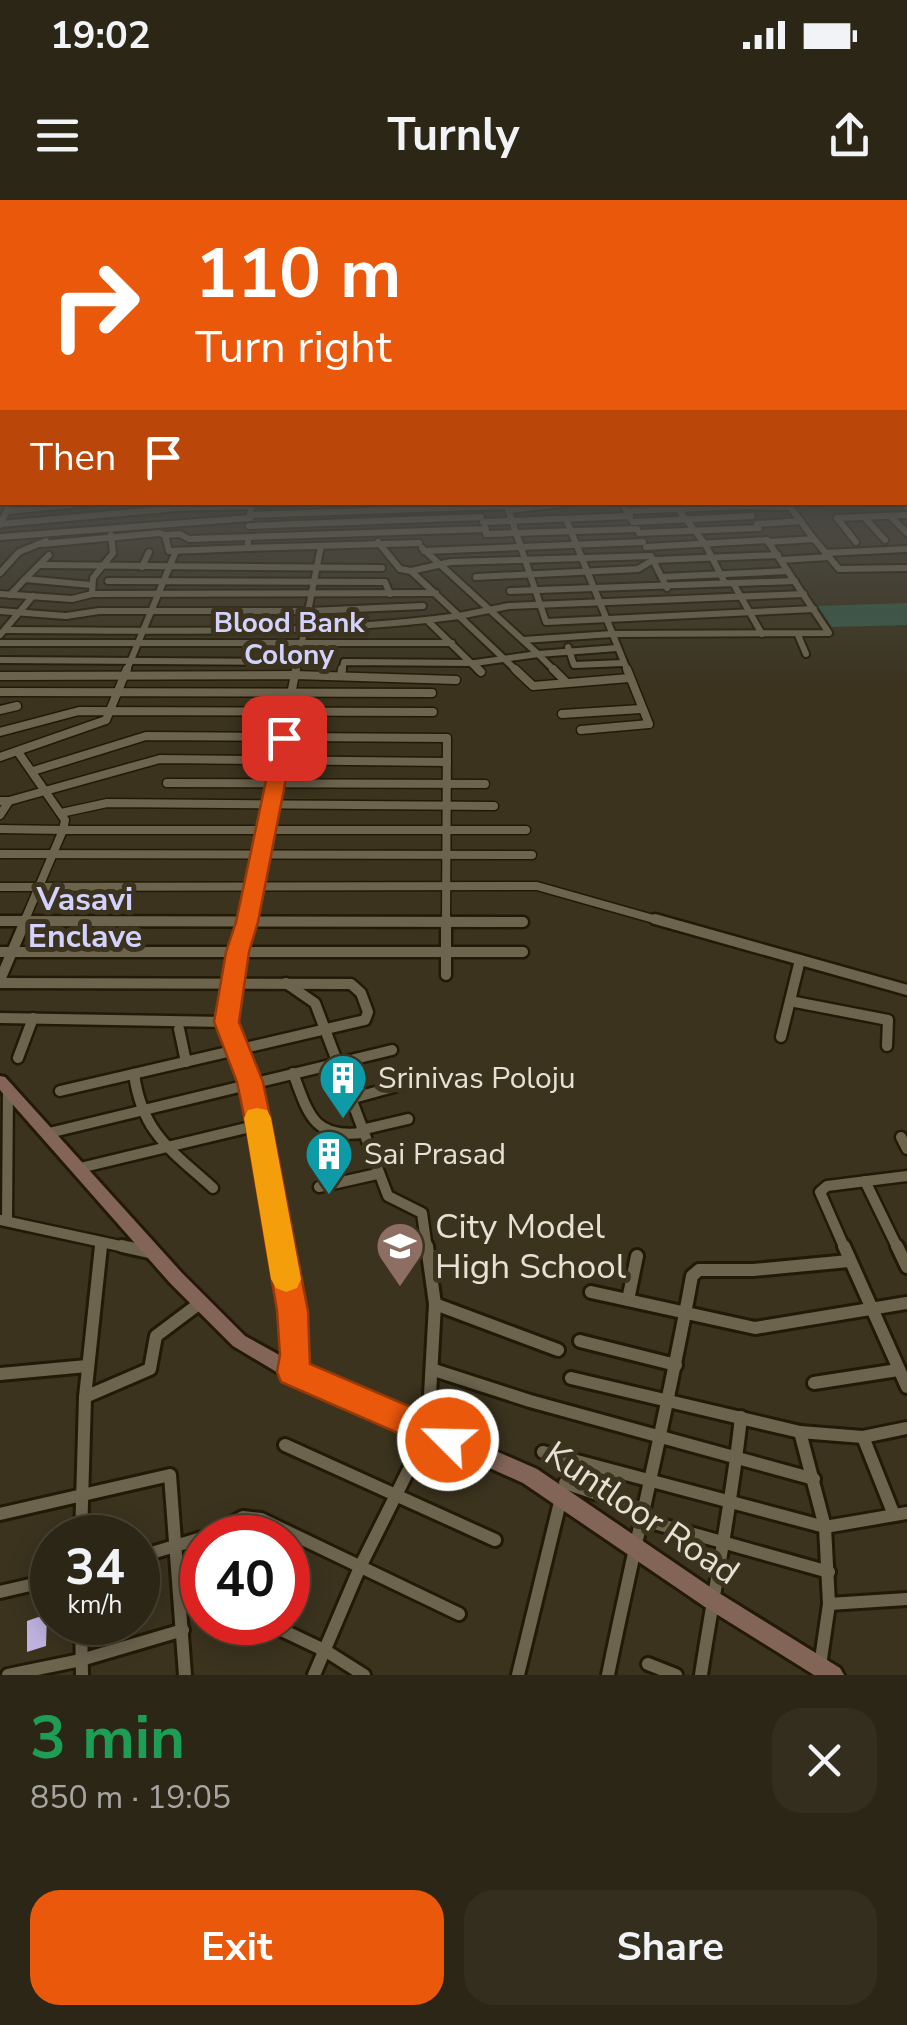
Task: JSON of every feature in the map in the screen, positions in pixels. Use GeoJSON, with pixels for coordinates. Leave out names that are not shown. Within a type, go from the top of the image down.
{"type":"FeatureCollection","features":[{"type":"Feature","properties":{"kind":"street"},"geometry":{"type":"LineString","coordinates":[[0,573],[14,557],[34,548]]}},
{"type":"Feature","properties":{"kind":"street"},"geometry":{"type":"LineString","coordinates":[[67,566],[77,548]]}},
{"type":"Feature","properties":{"kind":"street"},"geometry":{"type":"LineString","coordinates":[[92,594],[92,585],[113,548]]}},
{"type":"Feature","properties":{"kind":"street"},"geometry":{"type":"LineString","coordinates":[[167,548],[168,551],[254,548]]}},
{"type":"Feature","properties":{"kind":"street"},"geometry":{"type":"LineString","coordinates":[[230,568],[236,548]]}},
{"type":"Feature","properties":{"kind":"street"},"geometry":{"type":"LineString","coordinates":[[292,1372],[296,1355],[293,1311],[259,1126],[250,1082],[226,1022],[318,568],[318,548]]}},
{"type":"Feature","properties":{"kind":"street"},"geometry":{"type":"LineString","coordinates":[[382,548],[400,569],[411,570],[439,564],[582,556],[779,557],[907,548]]}},
{"type":"Feature","properties":{"kind":"street"},"geometry":{"type":"LineString","coordinates":[[422,548],[566,682]]}},
{"type":"Feature","properties":{"kind":"street"},"geometry":{"type":"LineString","coordinates":[[424,551],[486,548]]}},
{"type":"Feature","properties":{"kind":"street"},"geometry":{"type":"LineString","coordinates":[[523,548],[546,622],[814,609]]}},
{"type":"Feature","properties":{"kind":"street"},"geometry":{"type":"LineString","coordinates":[[579,548],[648,726],[581,730]]}},
{"type":"Feature","properties":{"kind":"street"},"geometry":{"type":"LineString","coordinates":[[646,548],[666,585],[683,633]]}},
{"type":"Feature","properties":{"kind":"street"},"geometry":{"type":"LineString","coordinates":[[707,548],[720,574],[742,597],[762,634]]}},
{"type":"Feature","properties":{"kind":"street"},"geometry":{"type":"LineString","coordinates":[[523,640],[612,634],[829,633],[773,548]]}},
{"type":"Feature","properties":{"kind":"street"},"geometry":{"type":"LineString","coordinates":[[821,548],[839,569],[907,568]]}},
{"type":"Feature","properties":{"kind":"street"},"geometry":{"type":"LineString","coordinates":[[200,567],[206,550]]}},
{"type":"Feature","properties":{"kind":"street"},"geometry":{"type":"LineString","coordinates":[[0,756],[106,720],[176,551]]}},
{"type":"Feature","properties":{"kind":"street"},"geometry":{"type":"LineString","coordinates":[[142,567],[148,552]]}},
{"type":"Feature","properties":{"kind":"street"},"geometry":{"type":"LineString","coordinates":[[288,568],[290,552]]}},
{"type":"Feature","properties":{"kind":"street"},"geometry":{"type":"LineString","coordinates":[[4,553],[14,557]]}},
{"type":"Feature","properties":{"kind":"street"},"geometry":{"type":"LineString","coordinates":[[259,568],[262,554]]}},
{"type":"Feature","properties":{"kind":"street"},"geometry":{"type":"LineString","coordinates":[[10,595],[49,555]]}},
{"type":"Feature","properties":{"kind":"street"},"geometry":{"type":"LineString","coordinates":[[354,568],[356,555]]}},
{"type":"Feature","properties":{"kind":"street"},"geometry":{"type":"LineString","coordinates":[[476,577],[638,569],[652,558]]}},
{"type":"Feature","properties":{"kind":"street"},"geometry":{"type":"LineString","coordinates":[[40,565],[382,568]]}},
{"type":"Feature","properties":{"kind":"street"},"geometry":{"type":"LineString","coordinates":[[411,570],[533,686],[629,678]]}},
{"type":"Feature","properties":{"kind":"street"},"geometry":{"type":"LineString","coordinates":[[662,576],[788,570]]}},
{"type":"Feature","properties":{"kind":"street"},"geometry":{"type":"LineString","coordinates":[[25,580],[92,585]]}},
{"type":"Feature","properties":{"kind":"street"},"geometry":{"type":"LineString","coordinates":[[108,581],[387,583],[390,594]]}},
{"type":"Feature","properties":{"kind":"street"},"geometry":{"type":"LineString","coordinates":[[510,592],[795,581]]}},
{"type":"Feature","properties":{"kind":"street"},"geometry":{"type":"LineString","coordinates":[[0,594],[72,599],[92,594],[436,592]]}},
{"type":"Feature","properties":{"kind":"street"},"geometry":{"type":"LineString","coordinates":[[377,594],[385,626]]}},
{"type":"Feature","properties":{"kind":"street"},"geometry":{"type":"LineString","coordinates":[[1,639],[112,630],[347,629],[429,622],[540,605],[804,594]]}},
{"type":"Feature","properties":{"kind":"street"},"geometry":{"type":"LineString","coordinates":[[34,596],[1,639],[0,657],[298,662]]}},
{"type":"Feature","properties":{"kind":"street"},"geometry":{"type":"LineString","coordinates":[[0,611],[66,616],[99,611],[308,611],[423,606]]}},
{"type":"Feature","properties":{"kind":"street"},"geometry":{"type":"LineString","coordinates":[[429,622],[481,672]]}},
{"type":"Feature","properties":{"kind":"street"},"geometry":{"type":"LineString","coordinates":[[561,622],[574,664],[623,663]]}},
{"type":"Feature","properties":{"kind":"street"},"geometry":{"type":"LineString","coordinates":[[341,676],[347,629]]}},
{"type":"Feature","properties":{"kind":"street"},"geometry":{"type":"LineString","coordinates":[[105,661],[105,644],[112,630]]}},
{"type":"Feature","properties":{"kind":"street"},"geometry":{"type":"LineString","coordinates":[[798,636],[806,654]]}},
{"type":"Feature","properties":{"kind":"street"},"geometry":{"type":"LineString","coordinates":[[1,639],[138,645],[452,643]]}},
{"type":"Feature","properties":{"kind":"street"},"geometry":{"type":"LineString","coordinates":[[344,662],[475,663],[569,650],[617,648]]}},
{"type":"Feature","properties":{"kind":"street"},"geometry":{"type":"LineString","coordinates":[[105,661],[125,676]]}},
{"type":"Feature","properties":{"kind":"street"},"geometry":{"type":"LineString","coordinates":[[0,676],[294,675],[456,680]]}},
{"type":"Feature","properties":{"kind":"street"},"geometry":{"type":"LineString","coordinates":[[0,692],[432,694]]}},
{"type":"Feature","properties":{"kind":"street"},"geometry":{"type":"LineString","coordinates":[[0,710],[17,706]]}},
{"type":"Feature","properties":{"kind":"street"},"geometry":{"type":"LineString","coordinates":[[562,714],[641,708]]}},
{"type":"Feature","properties":{"kind":"street"},"geometry":{"type":"LineString","coordinates":[[0,732],[64,712],[433,712]]}},
{"type":"Feature","properties":{"kind":"street"},"geometry":{"type":"LineString","coordinates":[[34,771],[146,736],[442,737],[450,742],[446,784],[446,975]]}},
{"type":"Feature","properties":{"kind":"street"},"geometry":{"type":"LineString","coordinates":[[18,752],[61,813],[63,830],[24,922],[6,952],[0,982],[351,984],[357,988],[367,1018],[60,1091]]}},
{"type":"Feature","properties":{"kind":"street"},"geometry":{"type":"LineString","coordinates":[[0,815],[4,801],[153,760],[447,762]]}},
{"type":"Feature","properties":{"kind":"street"},"geometry":{"type":"LineString","coordinates":[[167,783],[485,784]]}},
{"type":"Feature","properties":{"kind":"street"},"geometry":{"type":"LineString","coordinates":[[61,813],[98,803],[494,806]]}},
{"type":"Feature","properties":{"kind":"street"},"geometry":{"type":"LineString","coordinates":[[0,829],[526,830]]}},
{"type":"Feature","properties":{"kind":"street"},"geometry":{"type":"LineString","coordinates":[[0,854],[532,855]]}},
{"type":"Feature","properties":{"kind":"street"},"geometry":{"type":"LineString","coordinates":[[0,887],[548,887],[907,990]]}},
{"type":"Feature","properties":{"kind":"street"},"geometry":{"type":"LineString","coordinates":[[0,921],[523,922]]}},
{"type":"Feature","properties":{"kind":"street"},"geometry":{"type":"LineString","coordinates":[[6,952],[523,952]]}},
{"type":"Feature","properties":{"kind":"street"},"geometry":{"type":"LineString","coordinates":[[781,1037],[800,960]]}},
{"type":"Feature","properties":{"kind":"street"},"geometry":{"type":"LineString","coordinates":[[286,983],[315,1002],[377,1174],[392,1201],[416,1207],[422,1213],[435,1304],[428,1431],[360,1567],[314,1675]]}},
{"type":"Feature","properties":{"kind":"street"},"geometry":{"type":"LineString","coordinates":[[790,1001],[888,1020],[888,1046]]}},
{"type":"Feature","properties":{"kind":"street"},"geometry":{"type":"LineString","coordinates":[[0,1018],[226,1022]]}},
{"type":"Feature","properties":{"kind":"street"},"geometry":{"type":"LineString","coordinates":[[18,1058],[33,1018]]}},
{"type":"Feature","properties":{"kind":"street"},"geometry":{"type":"LineString","coordinates":[[179,1029],[186,1062]]}},
{"type":"Feature","properties":{"kind":"street"},"geometry":{"type":"LineString","coordinates":[[49,1133],[392,1050]]}},
{"type":"Feature","properties":{"kind":"street"},"geometry":{"type":"LineString","coordinates":[[292,1073],[309,1112],[325,1133],[340,1137],[408,1120]]}},
{"type":"Feature","properties":{"kind":"street"},"geometry":{"type":"LineString","coordinates":[[134,1074],[139,1109],[168,1148],[213,1188]]}},
{"type":"Feature","properties":{"kind":"street"},"geometry":{"type":"LineString","coordinates":[[350,1098],[408,1083]]}},
{"type":"Feature","properties":{"kind":"street"},"geometry":{"type":"LineString","coordinates":[[4,1084],[4,1220],[156,1254]]}},
{"type":"Feature","properties":{"kind":"street","name":"Kuntloor Road"},"geometry":{"type":"LineString","coordinates":[[4,1084],[200,1303],[238,1340],[292,1372],[563,1490],[633,1547],[799,1665],[826,1671]]}},
{"type":"Feature","properties":{"kind":"street"},"geometry":{"type":"LineString","coordinates":[[80,1168],[259,1126]]}},
{"type":"Feature","properties":{"kind":"street"},"geometry":{"type":"LineString","coordinates":[[901,1137],[907,1149]]}},
{"type":"Feature","properties":{"kind":"street"},"geometry":{"type":"LineString","coordinates":[[319,1188],[377,1174]]}},
{"type":"Feature","properties":{"kind":"street"},"geometry":{"type":"LineString","coordinates":[[907,1176],[827,1186],[820,1192],[907,1387]]}},
{"type":"Feature","properties":{"kind":"street"},"geometry":{"type":"LineString","coordinates":[[865,1181],[907,1267]]}},
{"type":"Feature","properties":{"kind":"street"},"geometry":{"type":"LineString","coordinates":[[81,1515],[84,1397],[101,1242]]}},
{"type":"Feature","properties":{"kind":"street"},"geometry":{"type":"LineString","coordinates":[[628,1300],[637,1256]]}},
{"type":"Feature","properties":{"kind":"street"},"geometry":{"type":"LineString","coordinates":[[608,1675],[633,1547],[669,1403],[692,1276],[699,1270],[753,1270],[849,1261]]}},
{"type":"Feature","properties":{"kind":"street"},"geometry":{"type":"LineString","coordinates":[[592,1292],[755,1328],[907,1303]]}},
{"type":"Feature","properties":{"kind":"street"},"geometry":{"type":"LineString","coordinates":[[84,1397],[150,1369],[156,1336],[200,1303]]}},
{"type":"Feature","properties":{"kind":"street"},"geometry":{"type":"LineString","coordinates":[[435,1304],[558,1350]]}},
{"type":"Feature","properties":{"kind":"street"},"geometry":{"type":"LineString","coordinates":[[580,1342],[676,1365]]}},
{"type":"Feature","properties":{"kind":"street"},"geometry":{"type":"LineString","coordinates":[[0,1374],[87,1366]]}},
{"type":"Feature","properties":{"kind":"street"},"geometry":{"type":"LineString","coordinates":[[434,1370],[734,1459],[814,1478]]}},
{"type":"Feature","properties":{"kind":"street"},"geometry":{"type":"LineString","coordinates":[[814,1383],[898,1370]]}},
{"type":"Feature","properties":{"kind":"street"},"geometry":{"type":"LineString","coordinates":[[572,1378],[800,1432],[863,1437],[907,1428]]}},
{"type":"Feature","properties":{"kind":"street"},"geometry":{"type":"LineString","coordinates":[[701,1675],[721,1543],[732,1504],[741,1417]]}},
{"type":"Feature","properties":{"kind":"street"},"geometry":{"type":"LineString","coordinates":[[800,1432],[825,1527],[829,1572],[826,1671]]}},
{"type":"Feature","properties":{"kind":"street"},"geometry":{"type":"LineString","coordinates":[[542,1452],[650,1477],[732,1504],[825,1527],[901,1514],[863,1437]]}},
{"type":"Feature","properties":{"kind":"street"},"geometry":{"type":"LineString","coordinates":[[285,1445],[394,1498],[495,1540]]}},
{"type":"Feature","properties":{"kind":"street"},"geometry":{"type":"LineString","coordinates":[[0,1514],[170,1475],[180,1596]]}},
{"type":"Feature","properties":{"kind":"street"},"geometry":{"type":"LineString","coordinates":[[518,1675],[563,1490],[721,1543],[829,1572]]}},
{"type":"Feature","properties":{"kind":"street"},"geometry":{"type":"LineString","coordinates":[[310,1543],[458,1614]]}},
{"type":"Feature","properties":{"kind":"street"},"geometry":{"type":"LineString","coordinates":[[160,1551],[180,1545]]}},
{"type":"Feature","properties":{"kind":"street"},"geometry":{"type":"LineString","coordinates":[[0,1592],[30,1585]]}},
{"type":"Feature","properties":{"kind":"street"},"geometry":{"type":"LineString","coordinates":[[829,1604],[907,1599]]}},
{"type":"Feature","properties":{"kind":"street"},"geometry":{"type":"LineString","coordinates":[[8,1675],[82,1668],[180,1631]]}},
{"type":"Feature","properties":{"kind":"street"},"geometry":{"type":"LineString","coordinates":[[310,1643],[364,1675]]}},
{"type":"Feature","properties":{"kind":"street"},"geometry":{"type":"LineString","coordinates":[[184,1645],[185,1675]]}},
{"type":"Feature","properties":{"kind":"street"},"geometry":{"type":"LineString","coordinates":[[648,1664],[676,1675]]}},
{"type":"Feature","properties":{"kind":"green space"},"geometry":{"type":"Polygon","coordinates":[[[907,603],[907,625],[832,627],[818,606],[907,603]]]}},
{"type":"Feature","properties":{"kind":"building"},"geometry":{"type":"Polygon","coordinates":[[[30,1620],[30,1645],[46,1646],[27,1652],[30,1620]]]}},
{"type":"Feature","properties":{"kind":"slow traffic"},"geometry":{"type":"LineString","coordinates":[[257,1118],[286,1279]]}},
{"type":"Feature","properties":{"kind":"place","name":"Srinivas Poloju"},"geometry":{"type":"Point","coordinates":[343,1120]}},
{"type":"Feature","properties":{"kind":"place","name":"Sai Prasad"},"geometry":{"type":"Point","coordinates":[329,1196]}},
{"type":"Feature","properties":{"kind":"place","name":"City Model High School"},"geometry":{"type":"Point","coordinates":[400,1288]}},
{"type":"Feature","properties":{"kind":"district","name":"Blood Bank Colony"},"geometry":{"type":"Point","coordinates":[289,639]}},
{"type":"Feature","properties":{"kind":"district","name":"Vasavi Enclave"},"geometry":{"type":"Point","coordinates":[85,918]}},
{"type":"Feature","properties":{"kind":"route"},"geometry":{"type":"LineString","coordinates":[[284,738],[226,1022],[250,1082],[259,1126],[293,1311],[296,1355],[292,1372],[448,1440]]}}]}
